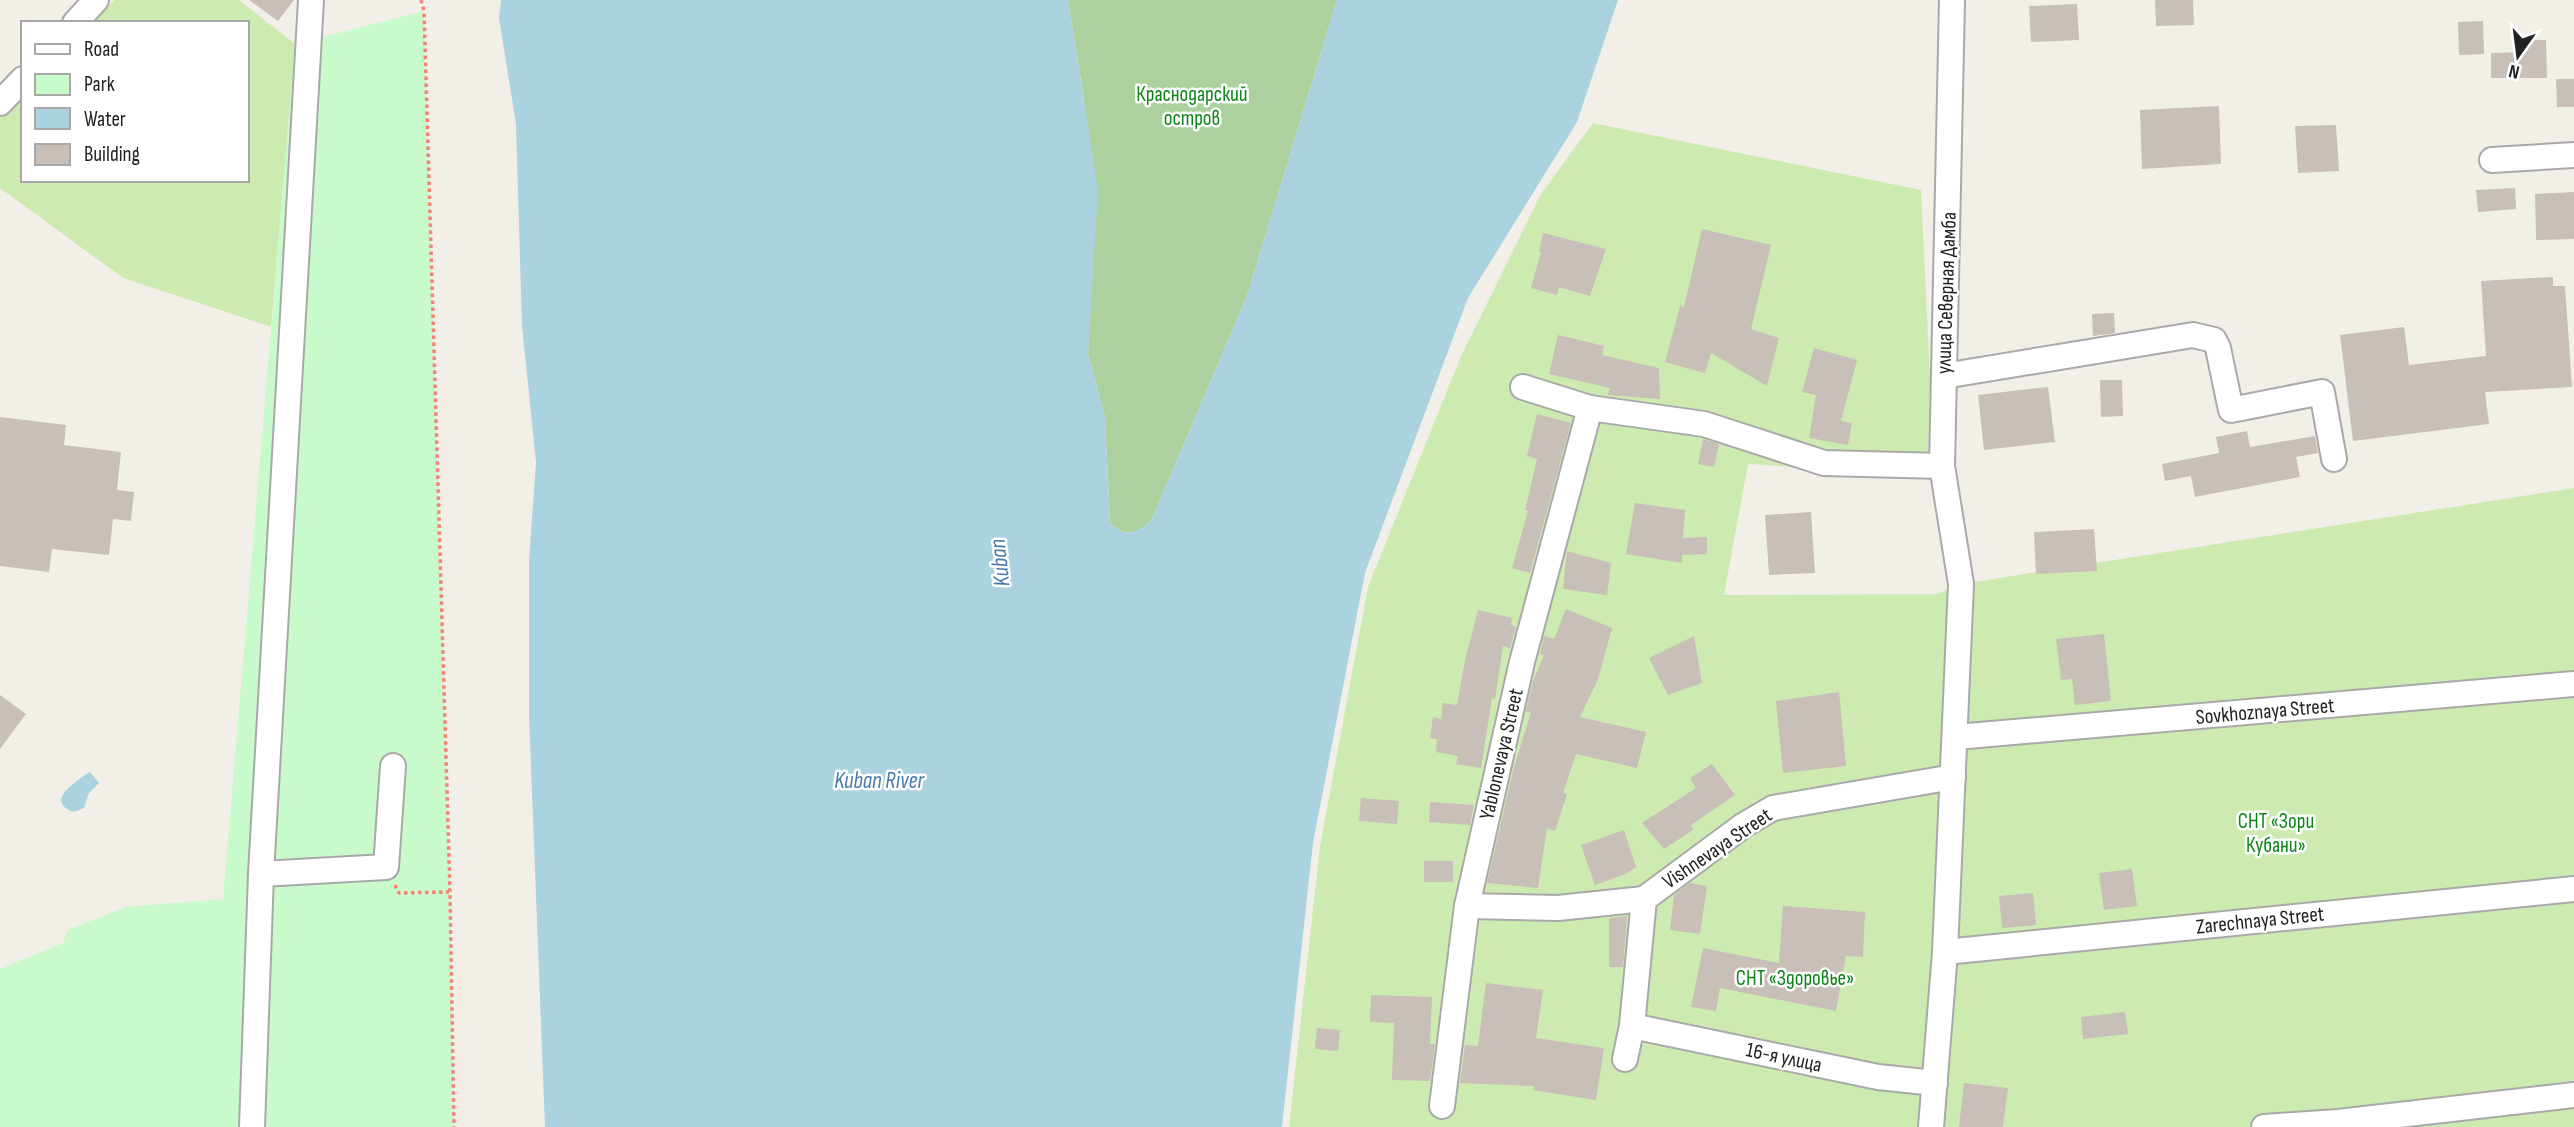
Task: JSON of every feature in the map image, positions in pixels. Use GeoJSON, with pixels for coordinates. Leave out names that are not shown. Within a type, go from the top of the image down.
{"type":"FeatureCollection","features":[{"type":"Feature","properties":{"kind":"street"},"geometry":{"type":"LineString","coordinates":[[77,21],[96,0]]}},
{"type":"Feature","properties":{"kind":"street"},"geometry":{"type":"LineString","coordinates":[[252,1127],[261,874],[311,0]]}},
{"type":"Feature","properties":{"kind":"street","name":"улица Северная Дамба"},"geometry":{"type":"LineString","coordinates":[[1931,1127],[1945,952],[1961,584],[1942,466],[1952,0]]}},
{"type":"Feature","properties":{"kind":"street"},"geometry":{"type":"LineString","coordinates":[[0,103],[21,81]]}},
{"type":"Feature","properties":{"kind":"street"},"geometry":{"type":"LineString","coordinates":[[2492,160],[2574,155]]}},
{"type":"Feature","properties":{"kind":"street"},"geometry":{"type":"LineString","coordinates":[[1944,376],[2193,335],[2203,336],[2214,340],[2218,348],[2231,410],[2322,392],[2334,459]]}},
{"type":"Feature","properties":{"kind":"street"},"geometry":{"type":"LineString","coordinates":[[1523,387],[1590,408],[1704,424],[1824,463],[1942,466]]}},
{"type":"Feature","properties":{"kind":"street","name":"Yablonevaya Street"},"geometry":{"type":"LineString","coordinates":[[1442,1106],[1467,906],[1522,662],[1590,408]]}},
{"type":"Feature","properties":{"kind":"street","name":"Sovkhoznaya Street"},"geometry":{"type":"LineString","coordinates":[[1956,737],[2574,684]]}},
{"type":"Feature","properties":{"kind":"street"},"geometry":{"type":"LineString","coordinates":[[261,874],[386,867],[393,766]]}},
{"type":"Feature","properties":{"kind":"street","name":"Vishnevaya Street"},"geometry":{"type":"LineString","coordinates":[[1625,1059],[1632,1026],[1644,899],[1744,825],[1773,808],[1953,777]]}},
{"type":"Feature","properties":{"kind":"street","name":"Zarechnaya Street"},"geometry":{"type":"LineString","coordinates":[[1945,952],[2574,888]]}},
{"type":"Feature","properties":{"kind":"street"},"geometry":{"type":"LineString","coordinates":[[1467,906],[1558,908],[1644,899]]}},
{"type":"Feature","properties":{"kind":"street","name":"16-я улица"},"geometry":{"type":"LineString","coordinates":[[1632,1026],[1878,1077],[1936,1083]]}},
{"type":"Feature","properties":{"kind":"street"},"geometry":{"type":"LineString","coordinates":[[2264,1127],[2338,1122],[2574,1095]]}},
{"type":"Feature","properties":{"kind":"path"},"geometry":{"type":"LineString","coordinates":[[421,0],[424,11],[450,892],[454,1127]]}},
{"type":"Feature","properties":{"kind":"path"},"geometry":{"type":"LineString","coordinates":[[386,867],[399,893],[450,892]]}},
{"type":"Feature","properties":{"kind":"green space"},"geometry":{"type":"Polygon","coordinates":[[[114,0],[239,0],[295,44],[271,327],[123,278],[0,188],[0,116],[21,96],[21,182],[248,182],[248,21],[95,21],[114,0]]]}},
{"type":"Feature","properties":{"kind":"green space","name":"Краснодарский остров"},"geometry":{"type":"Polygon","coordinates":[[[1068,0],[1337,0],[1247,296],[1151,521],[1141,529],[1131,532],[1121,531],[1110,523],[1105,417],[1088,354],[1091,285],[1084,100],[1068,0]]]}},
{"type":"Feature","properties":{"kind":"green space"},"geometry":{"type":"Polygon","coordinates":[[[424,11],[450,892],[454,1127],[0,1127],[0,969],[63,943],[68,930],[125,907],[223,899],[295,44],[424,11]]]}},
{"type":"Feature","properties":{"kind":"green space","name":"СНТ «Зори Кубани»"},"geometry":{"type":"Polygon","coordinates":[[[1593,123],[1921,190],[1930,379],[1928,455],[1924,475],[1748,464],[1724,595],[1937,594],[1961,584],[2574,488],[2574,1127],[1289,1127],[1320,846],[1368,587],[1461,356],[1541,194],[1593,123]]]}},
{"type":"Feature","properties":{"kind":"water","name":"Kuban River"},"geometry":{"type":"Polygon","coordinates":[[[501,0],[1068,0],[1098,190],[1088,354],[1105,417],[1110,523],[1121,531],[1130,532],[1151,521],[1247,296],[1337,0],[1618,0],[1577,122],[1468,298],[1365,573],[1313,843],[1282,1127],[545,1127],[529,715],[529,561],[536,462],[522,326],[516,124],[499,18],[501,0]]]}},
{"type":"Feature","properties":{"kind":"water"},"geometry":{"type":"Polygon","coordinates":[[[90,772],[99,783],[89,793],[84,808],[74,812],[65,807],[62,797],[90,772]]]}},
{"type":"Feature","properties":{"kind":"building"},"geometry":{"type":"Polygon","coordinates":[[[249,0],[294,0],[278,21],[249,0]]]}},
{"type":"Feature","properties":{"kind":"building"},"geometry":{"type":"Polygon","coordinates":[[[2155,0],[2193,0],[2194,25],[2156,26],[2155,0]]]}},
{"type":"Feature","properties":{"kind":"building"},"geometry":{"type":"Polygon","coordinates":[[[2077,4],[2079,40],[2031,42],[2029,6],[2077,4]]]}},
{"type":"Feature","properties":{"kind":"building"},"geometry":{"type":"Polygon","coordinates":[[[2483,21],[2484,54],[2459,55],[2458,22],[2483,21]]]}},
{"type":"Feature","properties":{"kind":"building"},"geometry":{"type":"Polygon","coordinates":[[[2524,40],[2546,40],[2547,78],[2491,78],[2491,53],[2525,52],[2524,40]]]}},
{"type":"Feature","properties":{"kind":"building"},"geometry":{"type":"Polygon","coordinates":[[[2556,79],[2574,79],[2574,107],[2557,107],[2556,79]]]}},
{"type":"Feature","properties":{"kind":"building"},"geometry":{"type":"Polygon","coordinates":[[[2219,106],[2221,164],[2142,169],[2140,110],[2219,106]]]}},
{"type":"Feature","properties":{"kind":"building"},"geometry":{"type":"Polygon","coordinates":[[[2336,125],[2339,171],[2298,173],[2295,126],[2336,125]]]}},
{"type":"Feature","properties":{"kind":"building"},"geometry":{"type":"Polygon","coordinates":[[[2515,188],[2516,209],[2478,212],[2476,190],[2515,188]]]}},
{"type":"Feature","properties":{"kind":"building"},"geometry":{"type":"Polygon","coordinates":[[[2574,192],[2574,239],[2536,240],[2535,194],[2574,192]]]}},
{"type":"Feature","properties":{"kind":"building"},"geometry":{"type":"Polygon","coordinates":[[[1702,229],[1771,245],[1751,329],[1779,338],[1767,386],[1711,353],[1705,373],[1665,362],[1680,306],[1684,307],[1702,229]]]}},
{"type":"Feature","properties":{"kind":"building"},"geometry":{"type":"Polygon","coordinates":[[[1543,233],[1606,249],[1590,296],[1559,287],[1557,295],[1531,288],[1543,233]]]}},
{"type":"Feature","properties":{"kind":"building"},"geometry":{"type":"Polygon","coordinates":[[[2553,277],[2553,286],[2565,286],[2572,387],[2485,392],[2489,424],[2353,441],[2340,335],[2404,327],[2409,365],[2486,356],[2481,281],[2553,277]]]}},
{"type":"Feature","properties":{"kind":"building"},"geometry":{"type":"Polygon","coordinates":[[[2114,313],[2115,333],[2093,336],[2092,314],[2114,313]]]}},
{"type":"Feature","properties":{"kind":"building"},"geometry":{"type":"Polygon","coordinates":[[[1558,335],[1604,346],[1602,355],[1659,368],[1660,399],[1608,395],[1610,388],[1549,374],[1558,335]]]}},
{"type":"Feature","properties":{"kind":"building"},"geometry":{"type":"Polygon","coordinates":[[[1814,348],[1857,360],[1841,421],[1852,423],[1848,445],[1809,438],[1816,395],[1802,392],[1814,348]]]}},
{"type":"Feature","properties":{"kind":"building"},"geometry":{"type":"Polygon","coordinates":[[[2100,380],[2122,380],[2123,416],[2101,417],[2100,380]]]}},
{"type":"Feature","properties":{"kind":"building"},"geometry":{"type":"Polygon","coordinates":[[[2048,387],[2055,442],[1984,450],[1978,395],[2048,387]]]}},
{"type":"Feature","properties":{"kind":"building"},"geometry":{"type":"Polygon","coordinates":[[[1537,414],[1571,423],[1530,573],[1512,568],[1528,511],[1525,510],[1537,459],[1527,456],[1537,414]]]}},
{"type":"Feature","properties":{"kind":"building"},"geometry":{"type":"Polygon","coordinates":[[[0,417],[66,425],[64,445],[121,452],[117,490],[134,492],[131,521],[113,519],[109,555],[52,549],[49,572],[0,566],[0,417]]]}},
{"type":"Feature","properties":{"kind":"building"},"geometry":{"type":"Polygon","coordinates":[[[2247,431],[2250,447],[2315,436],[2318,453],[2296,457],[2300,477],[2195,497],[2191,476],[2165,481],[2162,464],[2219,453],[2216,437],[2247,431]]]}},
{"type":"Feature","properties":{"kind":"building"},"geometry":{"type":"Polygon","coordinates":[[[1703,439],[1719,444],[1714,467],[1698,464],[1703,439]]]}},
{"type":"Feature","properties":{"kind":"building"},"geometry":{"type":"Polygon","coordinates":[[[1635,503],[1685,510],[1683,538],[1707,537],[1707,554],[1682,555],[1682,563],[1626,554],[1635,503]]]}},
{"type":"Feature","properties":{"kind":"building"},"geometry":{"type":"Polygon","coordinates":[[[1811,512],[1815,573],[1769,575],[1765,515],[1811,512]]]}},
{"type":"Feature","properties":{"kind":"building"},"geometry":{"type":"Polygon","coordinates":[[[2094,529],[2097,571],[2036,574],[2034,532],[2094,529]]]}},
{"type":"Feature","properties":{"kind":"building"},"geometry":{"type":"Polygon","coordinates":[[[1567,551],[1611,563],[1607,595],[1563,589],[1567,551]]]}},
{"type":"Feature","properties":{"kind":"building"},"geometry":{"type":"Polygon","coordinates":[[[1566,609],[1612,628],[1598,679],[1580,717],[1646,732],[1637,768],[1576,754],[1563,793],[1567,794],[1555,831],[1547,828],[1538,888],[1487,883],[1514,767],[1531,712],[1526,711],[1533,681],[1544,655],[1540,654],[1544,636],[1554,639],[1566,609]]]}},
{"type":"Feature","properties":{"kind":"building"},"geometry":{"type":"Polygon","coordinates":[[[1478,610],[1512,618],[1511,625],[1516,627],[1510,648],[1503,646],[1481,768],[1456,764],[1458,756],[1436,752],[1437,739],[1430,738],[1433,717],[1441,719],[1443,703],[1457,705],[1478,610]]]}},
{"type":"Feature","properties":{"kind":"building"},"geometry":{"type":"Polygon","coordinates":[[[2104,634],[2111,701],[2075,705],[2072,679],[2061,680],[2056,639],[2104,634]]]}},
{"type":"Feature","properties":{"kind":"building"},"geometry":{"type":"Polygon","coordinates":[[[1694,636],[1702,683],[1668,695],[1649,658],[1694,636]]]}},
{"type":"Feature","properties":{"kind":"building"},"geometry":{"type":"Polygon","coordinates":[[[1839,692],[1846,766],[1783,773],[1776,701],[1839,692]]]}},
{"type":"Feature","properties":{"kind":"building"},"geometry":{"type":"Polygon","coordinates":[[[0,695],[26,714],[0,749],[0,695]]]}},
{"type":"Feature","properties":{"kind":"building"},"geometry":{"type":"Polygon","coordinates":[[[1712,764],[1735,795],[1691,825],[1693,830],[1664,849],[1642,823],[1696,788],[1690,778],[1712,764]]]}},
{"type":"Feature","properties":{"kind":"building"},"geometry":{"type":"Polygon","coordinates":[[[1361,798],[1399,801],[1397,824],[1359,821],[1361,798]]]}},
{"type":"Feature","properties":{"kind":"building"},"geometry":{"type":"Polygon","coordinates":[[[1430,802],[1474,805],[1470,825],[1429,822],[1430,802]]]}},
{"type":"Feature","properties":{"kind":"building"},"geometry":{"type":"Polygon","coordinates":[[[1624,830],[1636,867],[1626,874],[1595,885],[1581,845],[1624,830]]]}},
{"type":"Feature","properties":{"kind":"building"},"geometry":{"type":"Polygon","coordinates":[[[1424,861],[1453,861],[1453,882],[1424,882],[1424,861]]]}},
{"type":"Feature","properties":{"kind":"building"},"geometry":{"type":"Polygon","coordinates":[[[2132,869],[2137,906],[2104,910],[2099,873],[2132,869]]]}},
{"type":"Feature","properties":{"kind":"building"},"geometry":{"type":"Polygon","coordinates":[[[1690,883],[1707,886],[1700,934],[1670,930],[1674,895],[1690,883]]]}},
{"type":"Feature","properties":{"kind":"building"},"geometry":{"type":"Polygon","coordinates":[[[2033,893],[2036,925],[2002,928],[1999,896],[2033,893]]]}},
{"type":"Feature","properties":{"kind":"building"},"geometry":{"type":"Polygon","coordinates":[[[1783,906],[1865,912],[1863,957],[1846,956],[1836,1011],[1720,988],[1716,1011],[1691,1007],[1703,948],[1779,963],[1783,906]]]}},
{"type":"Feature","properties":{"kind":"building"},"geometry":{"type":"Polygon","coordinates":[[[1627,916],[1623,967],[1609,967],[1609,918],[1627,916]]]}},
{"type":"Feature","properties":{"kind":"building"},"geometry":{"type":"Polygon","coordinates":[[[1486,983],[1543,990],[1536,1038],[1604,1048],[1596,1100],[1533,1090],[1534,1086],[1460,1083],[1465,1045],[1478,1046],[1486,983]]]}},
{"type":"Feature","properties":{"kind":"building"},"geometry":{"type":"Polygon","coordinates":[[[1371,995],[1432,997],[1430,1044],[1435,1044],[1430,1081],[1392,1080],[1394,1023],[1370,1022],[1371,995]]]}},
{"type":"Feature","properties":{"kind":"building"},"geometry":{"type":"Polygon","coordinates":[[[2125,1012],[2128,1034],[2083,1039],[2081,1017],[2125,1012]]]}},
{"type":"Feature","properties":{"kind":"building"},"geometry":{"type":"Polygon","coordinates":[[[1317,1028],[1340,1030],[1338,1051],[1315,1049],[1317,1028]]]}},
{"type":"Feature","properties":{"kind":"building"},"geometry":{"type":"Polygon","coordinates":[[[1964,1083],[2008,1088],[2003,1127],[1959,1127],[1964,1083]]]}},
{"type":"Feature","properties":{"kind":"water label","name":"Kuban"},"geometry":{"type":"Point","coordinates":[999,563]}},
{"type":"Feature","properties":{"kind":"park label","name":"СНТ «Здоровье»"},"geometry":{"type":"Point","coordinates":[1795,978]}}]}
